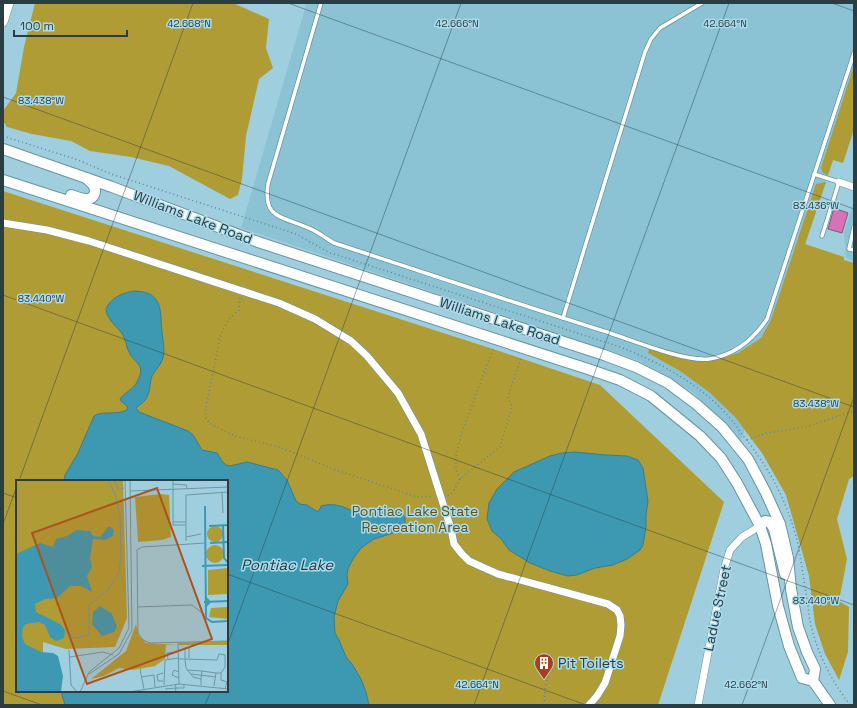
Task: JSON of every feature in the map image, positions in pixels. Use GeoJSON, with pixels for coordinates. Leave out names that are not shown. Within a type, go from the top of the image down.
{"type":"FeatureCollection","features":[{"type":"Feature","properties":{"kind":"main road","name":"Williams Lake Road"},"geometry":{"type":"LineString","coordinates":[[3,149],[84,177],[258,242],[604,355],[636,367],[668,383],[696,404],[722,427],[748,459],[766,493],[780,524],[788,558],[791,589],[798,627],[816,670],[812,681]]}},
{"type":"Feature","properties":{"kind":"main road"},"geometry":{"type":"LineString","coordinates":[[3,173],[76,197],[87,199],[92,198],[96,190],[93,184],[84,177]]}},
{"type":"Feature","properties":{"kind":"main road","name":"Williams Lake Road"},"geometry":{"type":"LineString","coordinates":[[3,180],[620,380],[651,396],[700,436],[721,458],[737,483],[760,526],[766,544],[778,606],[789,646],[802,678],[812,681],[830,705]]}},
{"type":"Feature","properties":{"kind":"main road"},"geometry":{"type":"LineString","coordinates":[[760,526],[765,521],[772,524],[782,569],[791,589]]}},
{"type":"Feature","properties":{"kind":"main road"},"geometry":{"type":"LineString","coordinates":[[770,565],[781,591],[788,623],[793,630],[796,630],[798,627]]}},
{"type":"Feature","properties":{"kind":"street"},"geometry":{"type":"LineString","coordinates":[[3,22],[9,3]]}},
{"type":"Feature","properties":{"kind":"street"},"geometry":{"type":"LineString","coordinates":[[839,182],[854,187]]}},
{"type":"Feature","properties":{"kind":"street"},"geometry":{"type":"LineString","coordinates":[[3,223],[47,230],[89,241],[241,290],[284,305],[316,319],[351,341],[367,356],[398,393],[421,434],[454,544],[462,554],[469,561],[498,574],[608,604],[617,610],[620,616],[621,626],[609,673],[598,696],[589,705]]}},
{"type":"Feature","properties":{"kind":"street","name":"Ladue Street"},"geometry":{"type":"LineString","coordinates":[[698,705],[724,569],[730,550],[742,537],[760,526]]}},
{"type":"Feature","properties":{"kind":"lane"},"geometry":{"type":"LineString","coordinates":[[321,3],[268,184],[266,199],[272,213],[289,221],[308,227],[334,243],[563,318],[697,359],[717,357],[739,348],[756,332],[766,319],[854,53]]}},
{"type":"Feature","properties":{"kind":"lane"},"geometry":{"type":"LineString","coordinates":[[563,318],[643,59],[651,39],[660,28],[702,3]]}},
{"type":"Feature","properties":{"kind":"lane"},"geometry":{"type":"LineString","coordinates":[[814,174],[839,182],[822,236]]}},
{"type":"Feature","properties":{"kind":"lane"},"geometry":{"type":"LineString","coordinates":[[854,228],[849,249],[854,250]]}},
{"type":"Feature","properties":{"kind":"path"},"geometry":{"type":"LineString","coordinates":[[3,136],[78,160],[111,174],[296,234],[328,252],[638,354],[669,370],[700,391],[731,419],[764,463],[784,501],[791,520],[798,547],[810,622],[816,645],[837,687],[850,705]]}},
{"type":"Feature","properties":{"kind":"path"},"geometry":{"type":"LineString","coordinates":[[241,290],[239,310],[229,319],[221,333],[205,411],[206,419],[212,425],[235,436],[282,448],[336,470],[417,497],[441,497],[453,492],[460,479],[500,447],[512,407],[508,396],[521,358]]}},
{"type":"Feature","properties":{"kind":"path"},"geometry":{"type":"LineString","coordinates":[[460,479],[456,470],[456,456],[461,435],[493,349]]}},
{"type":"Feature","properties":{"kind":"path"},"geometry":{"type":"LineString","coordinates":[[746,440],[767,433],[805,427],[854,411]]}},
{"type":"Feature","properties":{"kind":"path"},"geometry":{"type":"LineString","coordinates":[[544,705],[545,689],[549,673],[564,661]]}},
{"type":"Feature","properties":{"kind":"shaded area"},"geometry":{"type":"Polygon","coordinates":[[[303,3],[854,3],[854,129],[843,163],[833,160],[741,441],[724,422],[692,392],[664,374],[637,360],[241,228],[306,5],[303,3]]]}},
{"type":"Feature","properties":{"kind":"shaded area"},"geometry":{"type":"Polygon","coordinates":[[[854,201],[854,261],[846,258],[844,232],[854,201]]]}},
{"type":"Feature","properties":{"kind":"green space"},"geometry":{"type":"Polygon","coordinates":[[[35,3],[233,3],[269,19],[266,48],[273,68],[259,79],[246,136],[242,179],[238,195],[230,199],[169,166],[131,157],[90,151],[71,141],[32,134],[7,127],[3,121],[3,111],[16,93],[24,47],[35,3]]]}},
{"type":"Feature","properties":{"kind":"green space"},"geometry":{"type":"Polygon","coordinates":[[[854,65],[854,129],[843,163],[833,160],[828,175],[823,173],[821,168],[854,65]]]}},
{"type":"Feature","properties":{"kind":"green space"},"geometry":{"type":"Polygon","coordinates":[[[826,182],[805,244],[844,257],[844,260],[854,263],[854,476],[849,479],[837,519],[847,559],[839,601],[849,607],[848,652],[839,680],[825,654],[815,624],[809,576],[786,495],[762,453],[735,417],[709,392],[680,371],[648,353],[650,345],[710,361],[738,353],[761,338],[771,320],[816,184],[826,182]]]}},
{"type":"Feature","properties":{"kind":"green space","name":"Pontiac Lake State Recreation Area"},"geometry":{"type":"Polygon","coordinates":[[[3,191],[600,385],[724,502],[658,705],[3,705],[3,191]]]}},
{"type":"Feature","properties":{"kind":"water","name":"Pontiac Lake"},"geometry":{"type":"Polygon","coordinates":[[[135,291],[144,292],[151,295],[159,304],[160,311],[164,355],[161,363],[152,376],[147,397],[136,408],[139,412],[188,431],[193,435],[202,450],[217,453],[226,465],[230,466],[247,462],[278,470],[287,480],[296,501],[300,504],[307,505],[316,511],[319,511],[321,506],[328,505],[338,506],[364,514],[392,508],[405,517],[405,524],[393,533],[374,539],[361,548],[353,559],[348,569],[348,584],[338,601],[334,617],[335,633],[346,657],[361,679],[369,705],[65,705],[62,692],[228,692],[228,480],[64,480],[65,475],[78,453],[94,416],[101,413],[120,412],[128,409],[120,399],[124,394],[132,389],[140,376],[141,371],[139,364],[131,356],[123,335],[110,320],[106,309],[114,299],[126,293],[135,291]]]}},
{"type":"Feature","properties":{"kind":"water"},"geometry":{"type":"Polygon","coordinates":[[[575,452],[627,456],[638,460],[643,468],[648,501],[646,527],[643,545],[640,550],[627,559],[613,565],[595,568],[577,575],[568,576],[530,563],[509,550],[501,539],[492,531],[487,519],[489,503],[497,489],[514,472],[550,456],[575,452]]]}},
{"type":"Feature","properties":{"kind":"building"},"geometry":{"type":"Polygon","coordinates":[[[834,208],[848,213],[842,233],[828,229],[834,208]]]}},
{"type":"Feature","properties":{"kind":"place","name":"Pit Toilets"},"geometry":{"type":"Point","coordinates":[544,680]}}]}
